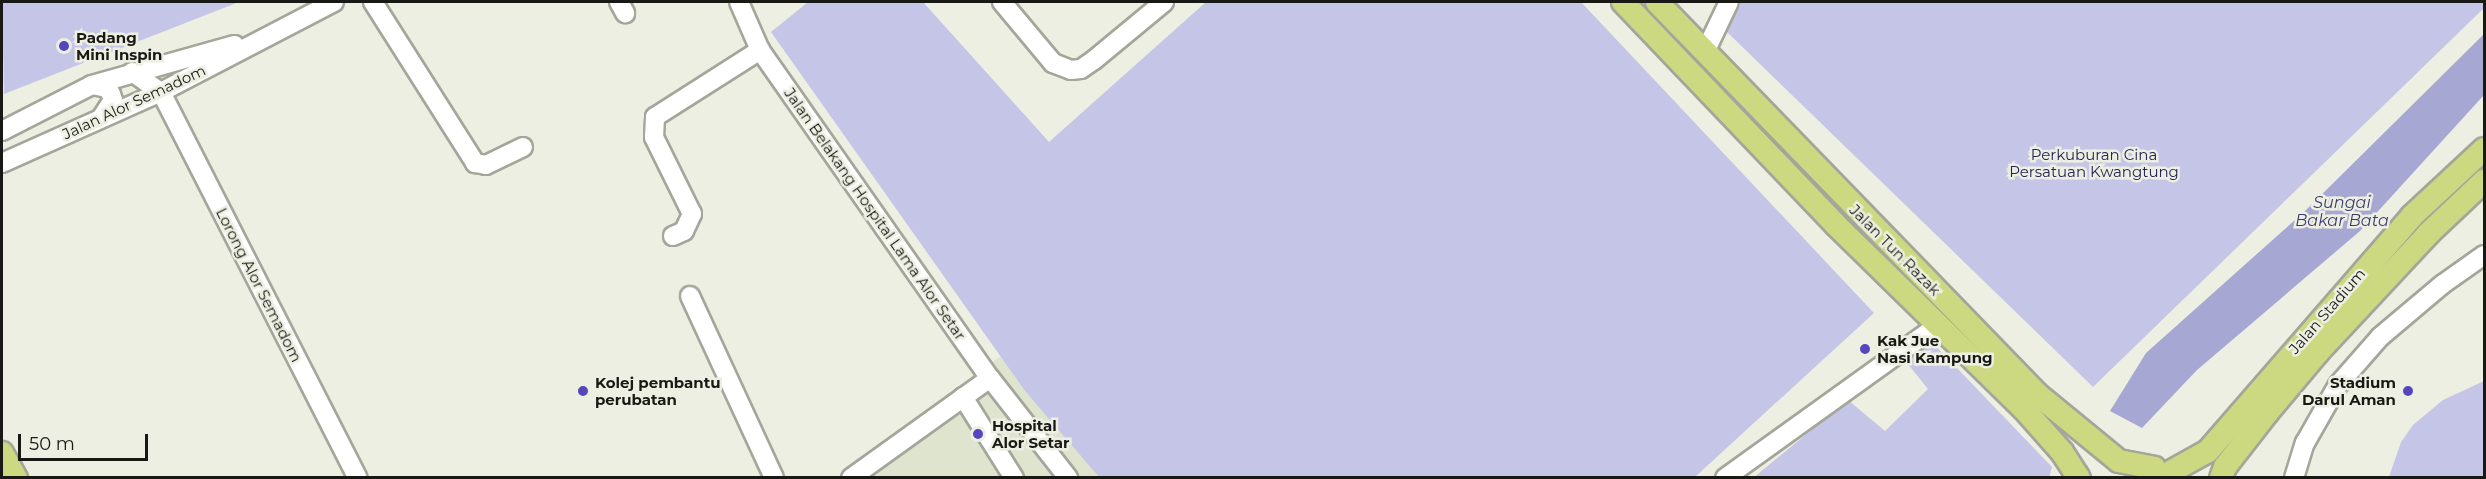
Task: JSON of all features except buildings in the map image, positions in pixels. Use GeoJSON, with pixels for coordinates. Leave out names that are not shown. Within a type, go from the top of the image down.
{"type":"FeatureCollection","features":[{"type":"Feature","properties":{"kind":"main road","name":"Jalan Tun Razak"},"geometry":{"type":"LineString","coordinates":[[1623,2],[1836,225],[2023,408],[2062,452],[2079,477]]}},
{"type":"Feature","properties":{"kind":"main road","name":"Jalan Tun Razak"},"geometry":{"type":"LineString","coordinates":[[1657,2],[2037,394],[2119,461],[2170,472]]}},
{"type":"Feature","properties":{"kind":"main road","name":"Jalan Stadium"},"geometry":{"type":"LineString","coordinates":[[2126,477],[2170,472],[2208,451],[2373,258],[2412,216],[2484,149]]}},
{"type":"Feature","properties":{"kind":"main road","name":"Jalan Stadium"},"geometry":{"type":"LineString","coordinates":[[2221,477],[2225,467],[2266,413],[2319,351],[2429,233],[2484,181]]}},
{"type":"Feature","properties":{"kind":"main road"},"geometry":{"type":"LineString","coordinates":[[2,453],[16,477]]}},
{"type":"Feature","properties":{"kind":"street","name":"Jalan Alor Semadom"},"geometry":{"type":"LineString","coordinates":[[2,163],[161,92],[334,2]]}},
{"type":"Feature","properties":{"kind":"street"},"geometry":{"type":"LineString","coordinates":[[372,2],[474,163],[486,165],[524,147]]}},
{"type":"Feature","properties":{"kind":"street","name":"Jalan Belakang Hospital Lama Alor Setar"},"geometry":{"type":"LineString","coordinates":[[739,2],[760,50],[990,378],[1068,477]]}},
{"type":"Feature","properties":{"kind":"street"},"geometry":{"type":"LineString","coordinates":[[1002,2],[1053,63],[1071,69],[1081,69],[1164,2]]}},
{"type":"Feature","properties":{"kind":"street"},"geometry":{"type":"LineString","coordinates":[[1705,52],[1729,2]]}},
{"type":"Feature","properties":{"kind":"street","name":"Jalan Alor Semadom"},"geometry":{"type":"LineString","coordinates":[[2,131],[92,85],[132,72],[265,37]]}},
{"type":"Feature","properties":{"kind":"street"},"geometry":{"type":"LineString","coordinates":[[673,236],[684,231],[692,214],[654,137],[655,117],[760,50]]}},
{"type":"Feature","properties":{"kind":"street"},"geometry":{"type":"LineString","coordinates":[[132,72],[161,92],[187,58]]}},
{"type":"Feature","properties":{"kind":"street"},"geometry":{"type":"LineString","coordinates":[[92,85],[107,88],[111,94],[112,100],[102,117]]}},
{"type":"Feature","properties":{"kind":"street","name":"Lorong Alor Semadom"},"geometry":{"type":"LineString","coordinates":[[161,92],[358,477]]}},
{"type":"Feature","properties":{"kind":"street"},"geometry":{"type":"LineString","coordinates":[[2294,477],[2306,442],[2338,385],[2380,337],[2443,284],[2484,255]]}},
{"type":"Feature","properties":{"kind":"street"},"geometry":{"type":"LineString","coordinates":[[690,296],[774,477]]}},
{"type":"Feature","properties":{"kind":"street"},"geometry":{"type":"LineString","coordinates":[[1725,477],[1729,471],[1939,324]]}},
{"type":"Feature","properties":{"kind":"street"},"geometry":{"type":"LineString","coordinates":[[851,477],[990,378]]}},
{"type":"Feature","properties":{"kind":"street"},"geometry":{"type":"LineString","coordinates":[[963,397],[1014,477]]}},
{"type":"Feature","properties":{"kind":"shaded area","name":"Hospital Alor Setar"},"geometry":{"type":"Polygon","coordinates":[[[1001,356],[1099,477],[836,478],[1001,356]]]}},
{"type":"Feature","properties":{"kind":"green space","name":"Padang Mini Inspin"},"geometry":{"type":"Polygon","coordinates":[[[2,2],[239,2],[4,94],[2,2]]]}},
{"type":"Feature","properties":{"kind":"green space"},"geometry":{"type":"Polygon","coordinates":[[[808,2],[923,2],[1049,142],[1206,2],[1581,2],[1874,313],[1695,477],[1099,477],[1025,391],[771,32],[808,2]]]}},
{"type":"Feature","properties":{"kind":"green space","name":"Perkuburan Cina Persatuan Kwangtung"},"geometry":{"type":"Polygon","coordinates":[[[1739,2],[2484,2],[2484,8],[2093,387],[1726,31],[1739,2]]]}},
{"type":"Feature","properties":{"kind":"green space"},"geometry":{"type":"Polygon","coordinates":[[[1932,342],[2052,467],[2049,478],[1753,478],[1848,400],[1885,431],[1928,389],[1903,358],[1932,342]]]}},
{"type":"Feature","properties":{"kind":"green space"},"geometry":{"type":"Polygon","coordinates":[[[2484,381],[2484,477],[2389,477],[2401,442],[2413,425],[2443,400],[2484,381]]]}},
{"type":"Feature","properties":{"kind":"water","name":"Sungai Bakar Bata"},"geometry":{"type":"Polygon","coordinates":[[[2484,34],[2484,95],[2360,231],[2197,370],[2142,428],[2110,411],[2146,353],[2305,211],[2484,34]]]}},
{"type":"Feature","properties":{"kind":"place","name":"Padang Mini Inspin"},"geometry":{"type":"Point","coordinates":[64,46]}},
{"type":"Feature","properties":{"kind":"place","name":"Kak Jue Nasi Kampung"},"geometry":{"type":"Point","coordinates":[1865,349]}},
{"type":"Feature","properties":{"kind":"place","name":"Kolej pembantu perubatan"},"geometry":{"type":"Point","coordinates":[583,391]}},
{"type":"Feature","properties":{"kind":"place","name":"Stadium Darul Aman"},"geometry":{"type":"Point","coordinates":[2408,391]}},
{"type":"Feature","properties":{"kind":"place","name":"Hospital Alor Setar"},"geometry":{"type":"Point","coordinates":[978,434]}}]}
